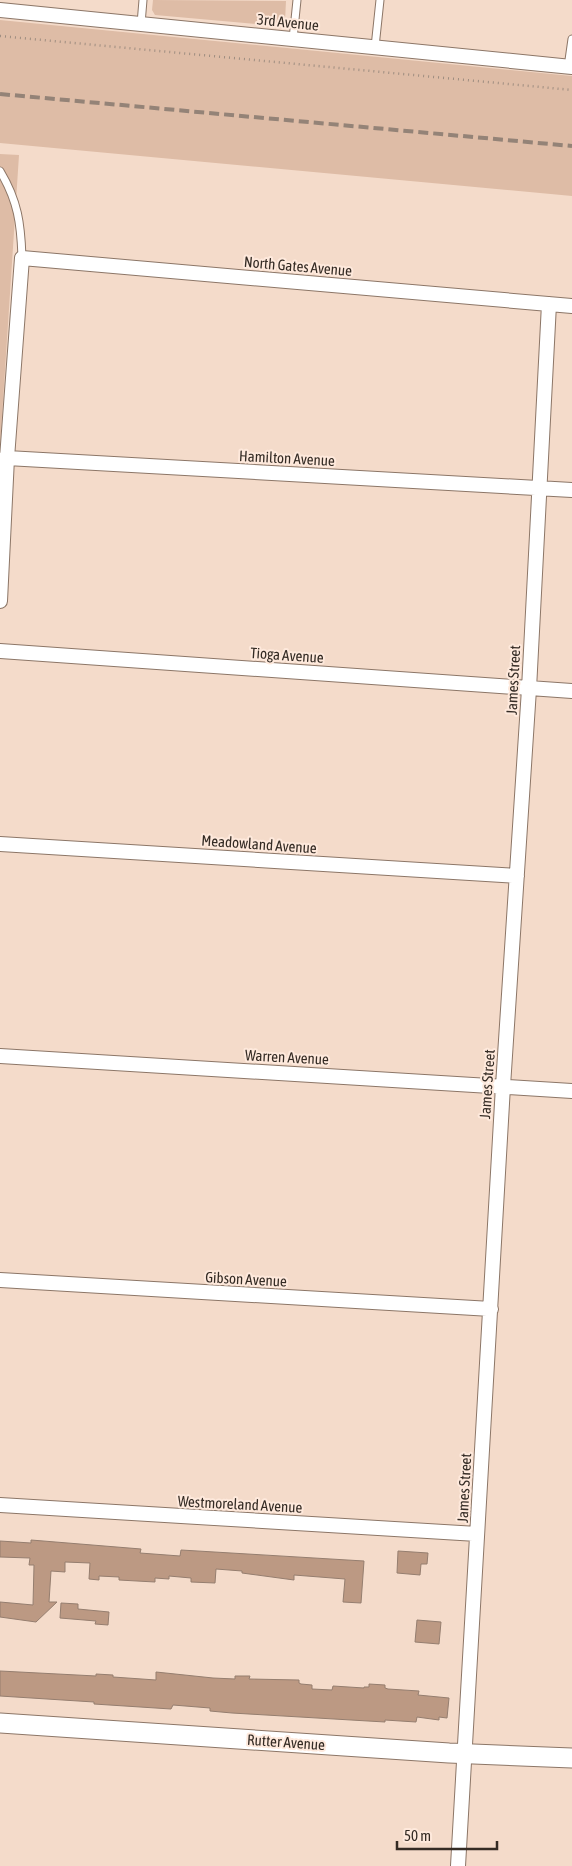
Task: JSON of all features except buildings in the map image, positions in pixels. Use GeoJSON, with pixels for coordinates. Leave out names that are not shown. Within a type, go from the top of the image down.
{"type":"FeatureCollection","features":[{"type":"Feature","properties":{"kind":"main road","name":"Rutter Avenue"},"geometry":{"type":"LineString","coordinates":[[0,1723],[465,1753],[572,1758]]}},
{"type":"Feature","properties":{"kind":"street","name":"3rd Avenue"},"geometry":{"type":"LineString","coordinates":[[0,10],[570,67]]}},
{"type":"Feature","properties":{"kind":"street","name":"North Gates Avenue"},"geometry":{"type":"LineString","coordinates":[[22,258],[572,306]]}},
{"type":"Feature","properties":{"kind":"street"},"geometry":{"type":"LineString","coordinates":[[0,601],[4,459],[22,258]]}},
{"type":"Feature","properties":{"kind":"street","name":"James Street"},"geometry":{"type":"LineString","coordinates":[[458,1866],[503,1086],[529,689],[549,304]]}},
{"type":"Feature","properties":{"kind":"street","name":"Hamilton Avenue"},"geometry":{"type":"LineString","coordinates":[[4,459],[572,490]]}},
{"type":"Feature","properties":{"kind":"street","name":"Tioga Avenue"},"geometry":{"type":"LineString","coordinates":[[0,652],[572,691]]}},
{"type":"Feature","properties":{"kind":"street","name":"Meadowland Avenue"},"geometry":{"type":"LineString","coordinates":[[0,844],[517,876]]}},
{"type":"Feature","properties":{"kind":"street","name":"Warren Avenue"},"geometry":{"type":"LineString","coordinates":[[0,1056],[572,1091]]}},
{"type":"Feature","properties":{"kind":"street","name":"Gibson Avenue"},"geometry":{"type":"LineString","coordinates":[[0,1280],[491,1310]]}},
{"type":"Feature","properties":{"kind":"street","name":"Westmoreland Avenue"},"geometry":{"type":"LineString","coordinates":[[0,1506],[478,1534]]}},
{"type":"Feature","properties":{"kind":"lane"},"geometry":{"type":"LineString","coordinates":[[140,24],[143,0]]}},
{"type":"Feature","properties":{"kind":"lane"},"geometry":{"type":"LineString","coordinates":[[293,39],[297,0]]}},
{"type":"Feature","properties":{"kind":"lane"},"geometry":{"type":"LineString","coordinates":[[375,47],[380,0]]}},
{"type":"Feature","properties":{"kind":"lane"},"geometry":{"type":"LineString","coordinates":[[570,67],[572,39]]}},
{"type":"Feature","properties":{"kind":"lane"},"geometry":{"type":"LineString","coordinates":[[0,171],[13,198],[21,224],[22,258]]}},
{"type":"Feature","properties":{"kind":"path"},"geometry":{"type":"LineString","coordinates":[[0,36],[572,90]]}},
{"type":"Feature","properties":{"kind":"shaded area"},"geometry":{"type":"Polygon","coordinates":[[[153,0],[286,1],[285,21],[280,26],[155,15],[152,10],[153,0]]]}},
{"type":"Feature","properties":{"kind":"shaded area"},"geometry":{"type":"Polygon","coordinates":[[[0,20],[572,76],[572,196],[0,143],[0,20]]]}},
{"type":"Feature","properties":{"kind":"shaded area"},"geometry":{"type":"Polygon","coordinates":[[[0,154],[19,155],[0,447],[0,154]]]}},
{"type":"Feature","properties":{"kind":"railway"},"geometry":{"type":"LineString","coordinates":[[0,94],[572,146]]}}]}
